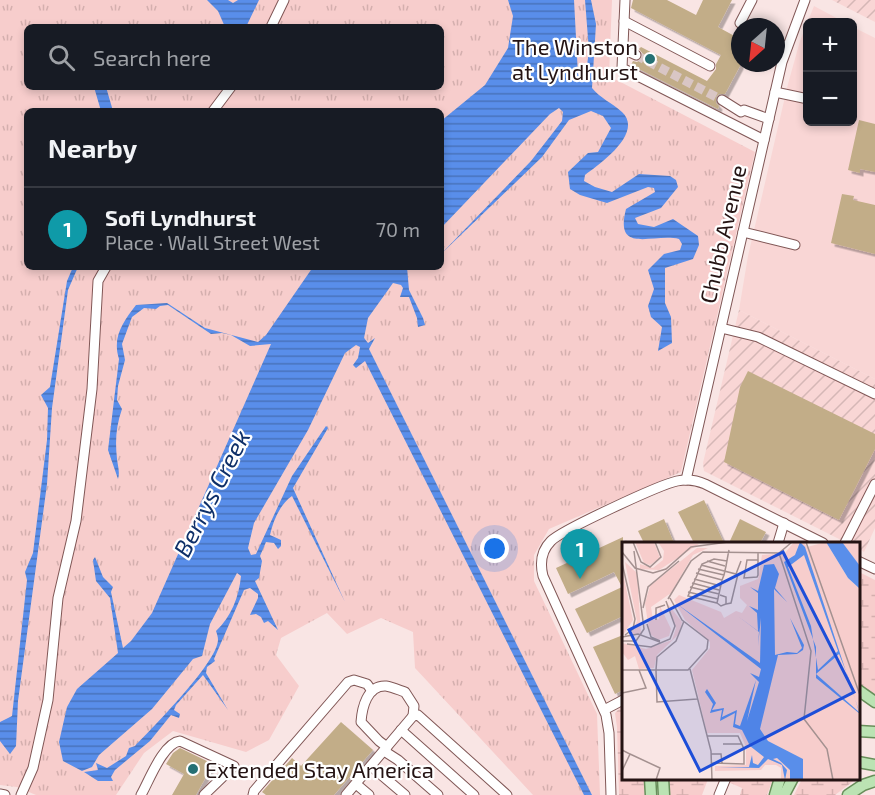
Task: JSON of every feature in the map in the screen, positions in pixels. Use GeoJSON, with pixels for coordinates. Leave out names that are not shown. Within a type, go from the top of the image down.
{"type":"FeatureCollection","features":[{"type":"Feature","properties":{"kind":"main road"},"geometry":{"type":"LineString","coordinates":[[860,691],[875,702]]}},
{"type":"Feature","properties":{"kind":"main road"},"geometry":{"type":"LineString","coordinates":[[860,731],[875,732]]}},
{"type":"Feature","properties":{"kind":"main road"},"geometry":{"type":"LineString","coordinates":[[860,762],[875,765]]}},
{"type":"Feature","properties":{"kind":"main road"},"geometry":{"type":"LineString","coordinates":[[650,780],[651,795]]}},
{"type":"Feature","properties":{"kind":"main road"},"geometry":{"type":"LineString","coordinates":[[663,780],[664,795]]}},
{"type":"Feature","properties":{"kind":"main road"},"geometry":{"type":"LineString","coordinates":[[775,795],[779,780]]}},
{"type":"Feature","properties":{"kind":"main road"},"geometry":{"type":"LineString","coordinates":[[784,795],[792,780]]}},
{"type":"Feature","properties":{"kind":"main road"},"geometry":{"type":"LineString","coordinates":[[848,795],[863,785],[875,781]]}},
{"type":"Feature","properties":{"kind":"street"},"geometry":{"type":"LineString","coordinates":[[272,24],[284,0]]}},
{"type":"Feature","properties":{"kind":"street"},"geometry":{"type":"LineString","coordinates":[[625,0],[622,68],[764,140]]}},
{"type":"Feature","properties":{"kind":"street"},"geometry":{"type":"LineString","coordinates":[[743,18],[753,0]]}},
{"type":"Feature","properties":{"kind":"street"},"geometry":{"type":"LineString","coordinates":[[793,0],[804,2]]}},
{"type":"Feature","properties":{"kind":"street","name":"Chubb Avenue"},"geometry":{"type":"LineString","coordinates":[[686,480],[775,92],[787,47],[804,2]]}},
{"type":"Feature","properties":{"kind":"street"},"geometry":{"type":"LineString","coordinates":[[624,21],[710,66]]}},
{"type":"Feature","properties":{"kind":"street"},"geometry":{"type":"LineString","coordinates":[[623,49],[636,55]]}},
{"type":"Feature","properties":{"kind":"street"},"geometry":{"type":"LineString","coordinates":[[215,108],[229,90]]}},
{"type":"Feature","properties":{"kind":"street"},"geometry":{"type":"LineString","coordinates":[[775,92],[803,98]]}},
{"type":"Feature","properties":{"kind":"street"},"geometry":{"type":"LineString","coordinates":[[722,100],[741,112],[744,110],[769,119]]}},
{"type":"Feature","properties":{"kind":"street"},"geometry":{"type":"LineString","coordinates":[[743,232],[795,245]]}},
{"type":"Feature","properties":{"kind":"street"},"geometry":{"type":"LineString","coordinates":[[21,795],[33,768],[48,700],[58,598],[75,521],[92,389],[98,281],[104,270]]}},
{"type":"Feature","properties":{"kind":"street"},"geometry":{"type":"LineString","coordinates":[[721,328],[758,337],[875,394]]}},
{"type":"Feature","properties":{"kind":"street"},"geometry":{"type":"LineString","coordinates":[[611,795],[609,733],[604,710],[541,570],[543,554],[550,542],[562,533],[665,485],[686,480],[705,484],[784,523],[806,539]]}},
{"type":"Feature","properties":{"kind":"street"},"geometry":{"type":"LineString","coordinates":[[846,542],[875,484]]}},
{"type":"Feature","properties":{"kind":"street"},"geometry":{"type":"LineString","coordinates":[[778,542],[784,523]]}},
{"type":"Feature","properties":{"kind":"street"},"geometry":{"type":"LineString","coordinates":[[860,562],[875,569]]}},
{"type":"Feature","properties":{"kind":"street"},"geometry":{"type":"LineString","coordinates":[[254,795],[254,791],[348,682],[354,680],[367,684],[372,691]]}},
{"type":"Feature","properties":{"kind":"street"},"geometry":{"type":"LineString","coordinates":[[346,795],[386,749],[413,716],[414,706],[405,692],[384,686],[372,691],[362,706],[361,722],[386,749],[438,795]]}},
{"type":"Feature","properties":{"kind":"street"},"geometry":{"type":"LineString","coordinates":[[604,710],[622,701]]}},
{"type":"Feature","properties":{"kind":"street"},"geometry":{"type":"LineString","coordinates":[[413,716],[418,715],[507,795]]}},
{"type":"Feature","properties":{"kind":"street"},"geometry":{"type":"LineString","coordinates":[[401,730],[474,795]]}},
{"type":"Feature","properties":{"kind":"street"},"geometry":{"type":"LineString","coordinates":[[141,795],[166,748],[175,741],[180,741],[234,766],[204,795]]}},
{"type":"Feature","properties":{"kind":"street"},"geometry":{"type":"LineString","coordinates":[[371,766],[405,795]]}},
{"type":"Feature","properties":{"kind":"street"},"geometry":{"type":"LineString","coordinates":[[719,795],[725,780]]}},
{"type":"Feature","properties":{"kind":"street"},"geometry":{"type":"LineString","coordinates":[[356,784],[369,795]]}},
{"type":"Feature","properties":{"kind":"street"},"geometry":{"type":"LineString","coordinates":[[0,794],[5,795]]}},
{"type":"Feature","properties":{"kind":"shaded area"},"geometry":{"type":"Polygon","coordinates":[[[832,0],[875,0],[875,22],[832,0]]]}},
{"type":"Feature","properties":{"kind":"shaded area"},"geometry":{"type":"Polygon","coordinates":[[[814,6],[836,18],[809,18],[814,6]]]}},
{"type":"Feature","properties":{"kind":"shaded area"},"geometry":{"type":"Polygon","coordinates":[[[857,29],[875,38],[875,379],[739,310],[748,256],[803,34],[803,126],[857,126],[857,29]]]}},
{"type":"Feature","properties":{"kind":"shaded area"},"geometry":{"type":"Polygon","coordinates":[[[739,310],[875,379],[875,528],[864,552],[860,550],[860,542],[845,542],[704,471],[703,463],[739,310]]]}},
{"type":"Feature","properties":{"kind":"green space"},"geometry":{"type":"Polygon","coordinates":[[[0,0],[612,0],[609,76],[755,152],[681,472],[549,529],[534,555],[534,581],[597,714],[600,795],[533,795],[415,668],[413,632],[381,618],[347,634],[327,613],[281,638],[276,655],[299,686],[269,740],[246,752],[173,731],[144,753],[116,795],[36,795],[17,787],[0,785],[0,0]]]}},
{"type":"Feature","properties":{"kind":"green space"},"geometry":{"type":"Polygon","coordinates":[[[860,572],[875,580],[875,696],[860,686],[860,572]]]}},
{"type":"Feature","properties":{"kind":"green space"},"geometry":{"type":"Polygon","coordinates":[[[622,706],[622,780],[644,780],[645,795],[619,795],[615,713],[622,706]]]}},
{"type":"Feature","properties":{"kind":"green space"},"geometry":{"type":"Polygon","coordinates":[[[669,780],[708,780],[702,795],[670,795],[669,780]]]}},
{"type":"Feature","properties":{"kind":"green space"},"geometry":{"type":"Polygon","coordinates":[[[723,780],[773,780],[767,795],[740,795],[742,788],[723,780]]]}},
{"type":"Feature","properties":{"kind":"green space"},"geometry":{"type":"Polygon","coordinates":[[[801,780],[855,780],[835,795],[794,795],[801,780]]]}},
{"type":"Feature","properties":{"kind":"water"},"geometry":{"type":"Polygon","coordinates":[[[207,0],[228,0],[233,3],[238,0],[259,0],[247,24],[224,24],[218,11],[207,0]]]}},
{"type":"Feature","properties":{"kind":"water"},"geometry":{"type":"Polygon","coordinates":[[[508,0],[574,0],[578,75],[587,65],[589,51],[585,0],[591,0],[596,24],[592,88],[622,112],[627,120],[628,129],[617,147],[585,175],[584,181],[612,192],[639,174],[670,176],[676,180],[678,187],[661,208],[635,218],[638,224],[654,227],[673,219],[698,236],[699,245],[693,259],[665,268],[665,303],[671,317],[672,343],[658,351],[662,327],[651,317],[648,306],[654,289],[648,270],[664,254],[680,250],[682,244],[679,239],[631,237],[626,232],[624,223],[626,209],[655,192],[654,188],[648,187],[607,203],[580,195],[570,189],[568,172],[588,153],[598,152],[611,128],[603,116],[591,111],[569,120],[542,157],[444,251],[531,161],[562,121],[563,112],[559,108],[550,114],[444,225],[444,119],[485,85],[508,48],[513,16],[508,0]]]}},
{"type":"Feature","properties":{"kind":"water"},"geometry":{"type":"Polygon","coordinates":[[[95,90],[107,90],[112,108],[100,108],[95,90]]]}},
{"type":"Feature","properties":{"kind":"water"},"geometry":{"type":"Polygon","coordinates":[[[72,270],[77,270],[68,290],[52,408],[47,484],[18,701],[16,746],[10,754],[0,741],[0,722],[12,716],[27,580],[25,572],[33,553],[47,440],[48,408],[41,395],[50,387],[67,281],[72,270]]]}},
{"type":"Feature","properties":{"kind":"water","name":"Berrys Creek"},"geometry":{"type":"Polygon","coordinates":[[[311,270],[407,270],[409,290],[425,325],[418,327],[409,297],[400,297],[403,288],[393,283],[368,318],[364,338],[368,343],[375,338],[369,349],[592,795],[584,795],[365,361],[356,368],[353,365],[358,358],[360,347],[356,345],[345,353],[308,430],[254,523],[248,548],[251,555],[256,554],[292,476],[326,426],[328,428],[293,488],[345,602],[292,496],[278,513],[270,535],[281,540],[281,546],[278,549],[274,543],[266,542],[260,556],[262,561],[259,578],[255,581],[278,630],[268,621],[264,623],[256,614],[250,615],[258,594],[250,588],[244,590],[215,661],[207,667],[206,673],[228,710],[203,675],[176,705],[174,710],[180,714],[179,718],[171,715],[150,741],[115,770],[111,777],[113,781],[98,781],[84,772],[98,770],[96,763],[107,768],[126,756],[129,748],[135,746],[196,679],[215,650],[218,640],[216,631],[230,613],[236,599],[241,576],[237,573],[210,624],[202,656],[193,659],[152,709],[99,755],[92,767],[82,771],[63,761],[59,742],[67,707],[77,689],[118,653],[110,598],[96,581],[93,560],[95,557],[103,577],[113,587],[111,592],[123,648],[152,613],[271,344],[250,346],[231,335],[211,334],[168,305],[156,309],[144,308],[132,317],[122,344],[125,360],[118,386],[117,400],[122,409],[116,440],[118,479],[108,450],[119,359],[117,344],[120,330],[136,305],[167,303],[205,328],[258,342],[266,335],[311,270]]]}},
{"type":"Feature","properties":{"kind":"building","name":"The Winston at Lyndhurst"},"geometry":{"type":"Polygon","coordinates":[[[633,0],[667,0],[696,15],[703,0],[732,0],[718,27],[731,34],[731,72],[737,72],[725,94],[719,94],[716,97],[718,109],[631,65],[633,61],[637,62],[642,58],[643,54],[639,49],[641,47],[707,81],[716,69],[721,55],[631,8],[633,0]]]}},
{"type":"Feature","properties":{"kind":"building"},"geometry":{"type":"Polygon","coordinates":[[[859,120],[875,124],[875,172],[860,169],[860,173],[848,170],[859,120]]]}},
{"type":"Feature","properties":{"kind":"building"},"geometry":{"type":"Polygon","coordinates":[[[842,194],[854,196],[853,200],[875,205],[875,254],[831,243],[842,194]]]}},
{"type":"Feature","properties":{"kind":"building"},"geometry":{"type":"Polygon","coordinates":[[[748,371],[875,434],[875,449],[839,520],[724,462],[740,387],[748,371]]]}},
{"type":"Feature","properties":{"kind":"building"},"geometry":{"type":"Polygon","coordinates":[[[704,500],[724,542],[693,542],[678,512],[704,500]]]}},
{"type":"Feature","properties":{"kind":"building"},"geometry":{"type":"Polygon","coordinates":[[[664,519],[674,542],[644,542],[638,531],[664,519]]]}},
{"type":"Feature","properties":{"kind":"building"},"geometry":{"type":"Polygon","coordinates":[[[740,519],[766,532],[761,542],[729,542],[740,519]]]}},
{"type":"Feature","properties":{"kind":"building"},"geometry":{"type":"Polygon","coordinates":[[[623,537],[622,587],[614,572],[568,594],[556,568],[623,537]]]}},
{"type":"Feature","properties":{"kind":"building"},"geometry":{"type":"Polygon","coordinates":[[[622,587],[622,616],[587,633],[575,609],[622,587]]]}},
{"type":"Feature","properties":{"kind":"building"},"geometry":{"type":"Polygon","coordinates":[[[622,635],[622,690],[615,694],[593,647],[622,635]]]}},
{"type":"Feature","properties":{"kind":"building"},"geometry":{"type":"Polygon","coordinates":[[[341,722],[373,750],[334,795],[266,795],[262,792],[292,758],[301,766],[341,722]]]}},
{"type":"Feature","properties":{"kind":"building","name":"Extended Stay America"},"geometry":{"type":"Polygon","coordinates":[[[180,748],[213,764],[196,795],[172,795],[184,774],[166,764],[173,753],[180,748]]]}},
{"type":"Feature","properties":{"kind":"tunnel"},"geometry":{"type":"LineString","coordinates":[[636,55],[722,100]]}},
{"type":"Feature","properties":{"kind":"place","name":"The Winston at Lyndhurst"},"geometry":{"type":"Point","coordinates":[650,59]}},
{"type":"Feature","properties":{"kind":"place","name":"Sofi Lyndhurst"},"geometry":{"type":"Point","coordinates":[580,579]}},
{"type":"Feature","properties":{"kind":"place","name":"Extended Stay America"},"geometry":{"type":"Point","coordinates":[193,769]}}]}
